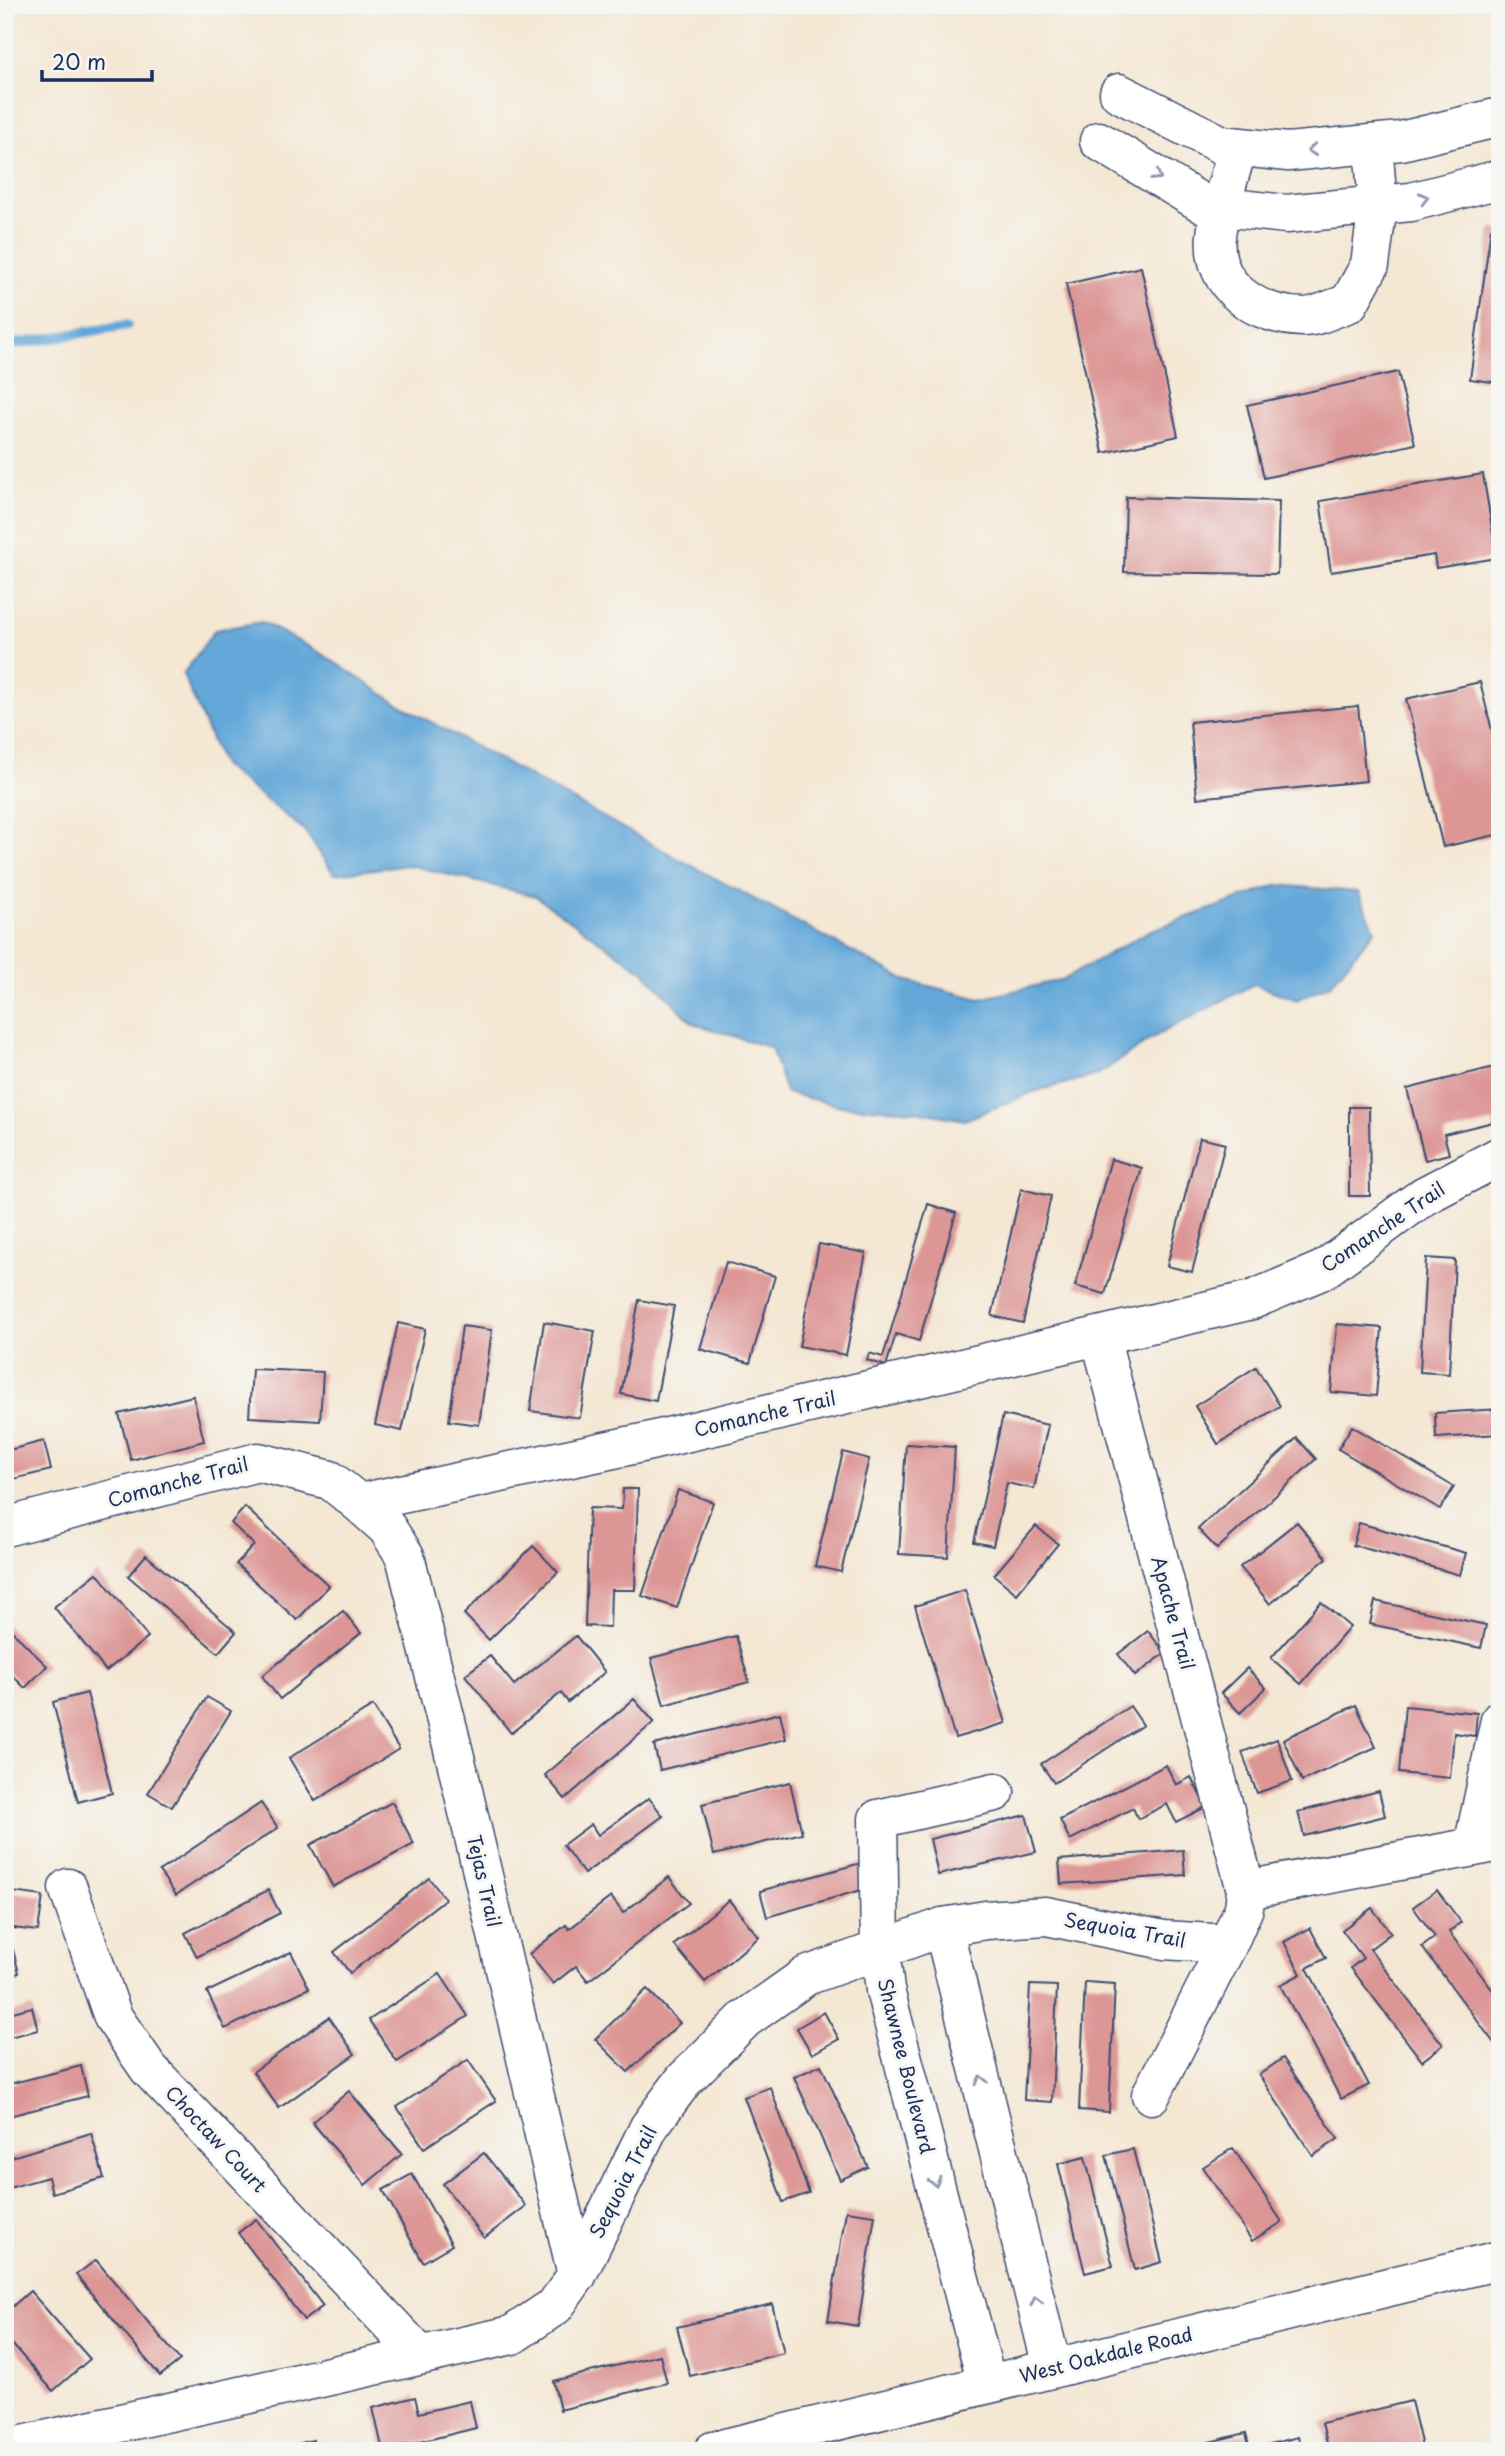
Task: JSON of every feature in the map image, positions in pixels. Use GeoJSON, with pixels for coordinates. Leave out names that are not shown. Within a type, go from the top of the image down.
{"type":"FeatureCollection","features":[{"type":"Feature","properties":{"kind":"street"},"geometry":{"type":"LineString","coordinates":[[1119,93],[1222,145],[1288,152],[1401,141],[1500,117]]}},
{"type":"Feature","properties":{"kind":"street"},"geometry":{"type":"LineString","coordinates":[[1099,141],[1205,205],[1286,214],[1411,202],[1500,180]]}},
{"type":"Feature","properties":{"kind":"street"},"geometry":{"type":"LineString","coordinates":[[1238,147],[1215,238],[1221,272],[1241,298],[1269,312],[1306,317],[1349,303],[1370,265],[1378,205],[1373,144]]}},
{"type":"Feature","properties":{"kind":"street","name":"Comanche Trail"},"geometry":{"type":"LineString","coordinates":[[5,1527],[258,1462],[330,1480],[359,1503],[642,1443],[1252,1300],[1323,1270],[1424,1196],[1500,1156]]}},
{"type":"Feature","properties":{"kind":"street","name":"Apache Trail"},"geometry":{"type":"LineString","coordinates":[[1100,1336],[1246,1890]]}},
{"type":"Feature","properties":{"kind":"street","name":"Tejas Trail"},"geometry":{"type":"LineString","coordinates":[[359,1503],[387,1528],[405,1556],[577,2275]]}},
{"type":"Feature","properties":{"kind":"street"},"geometry":{"type":"LineString","coordinates":[[1151,2095],[1228,1944],[1244,1908],[1246,1890],[1486,1845],[1500,1720]]}},
{"type":"Feature","properties":{"kind":"street","name":"Shawnee Boulevard"},"geometry":{"type":"LineString","coordinates":[[988,2384],[885,1990],[880,1949],[878,1819],[995,1792]]}},
{"type":"Feature","properties":{"kind":"street","name":"Choctaw Court"},"geometry":{"type":"LineString","coordinates":[[68,1888],[113,2017],[149,2069],[420,2356]]}},
{"type":"Feature","properties":{"kind":"street","name":"Sequoia Trail"},"geometry":{"type":"LineString","coordinates":[[5,2449],[512,2335],[555,2306],[577,2275],[649,2127],[684,2080],[745,2019],[806,1976],[943,1927],[986,1920],[1046,1916],[1164,1940],[1228,1944]]}},
{"type":"Feature","properties":{"kind":"street"},"geometry":{"type":"LineString","coordinates":[[943,1927],[1052,2367]]}},
{"type":"Feature","properties":{"kind":"street","name":"West Oakdale Road"},"geometry":{"type":"LineString","coordinates":[[713,2451],[1500,2260]]}},
{"type":"Feature","properties":{"kind":"water"},"geometry":{"type":"Polygon","coordinates":[[[262,622],[319,652],[397,703],[905,980],[980,999],[1064,979],[1149,931],[1278,885],[1358,892],[1375,930],[1331,984],[1297,1000],[1254,984],[1159,1034],[1097,1075],[1033,1092],[965,1120],[916,1111],[841,1106],[786,1093],[771,1048],[693,1023],[644,972],[535,896],[409,865],[334,874],[304,830],[222,765],[183,674],[215,630],[262,622]]]}},
{"type":"Feature","properties":{"kind":"building"},"geometry":{"type":"Polygon","coordinates":[[[1491,228],[1500,230],[1500,383],[1470,379],[1491,228]]]}},
{"type":"Feature","properties":{"kind":"building"},"geometry":{"type":"Polygon","coordinates":[[[1141,267],[1178,436],[1103,453],[1066,284],[1141,267]]]}},
{"type":"Feature","properties":{"kind":"building"},"geometry":{"type":"Polygon","coordinates":[[[1398,372],[1415,444],[1264,478],[1247,405],[1398,372]]]}},
{"type":"Feature","properties":{"kind":"building"},"geometry":{"type":"Polygon","coordinates":[[[1483,474],[1497,558],[1436,568],[1434,555],[1331,572],[1320,501],[1483,474]]]}},
{"type":"Feature","properties":{"kind":"building"},"geometry":{"type":"Polygon","coordinates":[[[1126,497],[1279,501],[1277,574],[1124,572],[1126,497]]]}},
{"type":"Feature","properties":{"kind":"building"},"geometry":{"type":"Polygon","coordinates":[[[1480,682],[1500,763],[1500,834],[1443,847],[1406,699],[1480,682]]]}},
{"type":"Feature","properties":{"kind":"building"},"geometry":{"type":"Polygon","coordinates":[[[1358,706],[1366,781],[1197,798],[1190,722],[1358,706]]]}},
{"type":"Feature","properties":{"kind":"building"},"geometry":{"type":"Polygon","coordinates":[[[1498,1066],[1500,1145],[1493,1122],[1444,1134],[1449,1154],[1425,1160],[1407,1089],[1498,1066]]]}},
{"type":"Feature","properties":{"kind":"building"},"geometry":{"type":"Polygon","coordinates":[[[1349,1107],[1369,1107],[1370,1196],[1349,1196],[1349,1107]]]}},
{"type":"Feature","properties":{"kind":"building"},"geometry":{"type":"Polygon","coordinates":[[[1200,1138],[1225,1144],[1192,1272],[1167,1266],[1200,1138]]]}},
{"type":"Feature","properties":{"kind":"building"},"geometry":{"type":"Polygon","coordinates":[[[1111,1159],[1142,1168],[1105,1294],[1075,1286],[1111,1159]]]}},
{"type":"Feature","properties":{"kind":"building"},"geometry":{"type":"Polygon","coordinates":[[[1021,1189],[1051,1196],[1023,1323],[992,1316],[1021,1189]]]}},
{"type":"Feature","properties":{"kind":"building"},"geometry":{"type":"Polygon","coordinates":[[[928,1204],[956,1213],[919,1341],[896,1334],[886,1366],[867,1360],[869,1353],[883,1357],[928,1204]]]}},
{"type":"Feature","properties":{"kind":"building"},"geometry":{"type":"Polygon","coordinates":[[[819,1244],[866,1253],[846,1355],[799,1346],[819,1244]]]}},
{"type":"Feature","properties":{"kind":"building"},"geometry":{"type":"Polygon","coordinates":[[[1426,1258],[1455,1260],[1449,1374],[1420,1372],[1426,1258]]]}},
{"type":"Feature","properties":{"kind":"building"},"geometry":{"type":"Polygon","coordinates":[[[726,1262],[775,1276],[750,1363],[700,1349],[726,1262]]]}},
{"type":"Feature","properties":{"kind":"building"},"geometry":{"type":"Polygon","coordinates":[[[639,1300],[674,1306],[656,1401],[621,1394],[639,1300]]]}},
{"type":"Feature","properties":{"kind":"building"},"geometry":{"type":"Polygon","coordinates":[[[544,1322],[595,1331],[580,1418],[530,1411],[544,1322]]]}},
{"type":"Feature","properties":{"kind":"building"},"geometry":{"type":"Polygon","coordinates":[[[398,1323],[425,1329],[402,1431],[375,1425],[398,1323]]]}},
{"type":"Feature","properties":{"kind":"building"},"geometry":{"type":"Polygon","coordinates":[[[1337,1324],[1382,1328],[1376,1396],[1331,1392],[1337,1324]]]}},
{"type":"Feature","properties":{"kind":"building"},"geometry":{"type":"Polygon","coordinates":[[[462,1326],[492,1330],[479,1425],[449,1421],[462,1326]]]}},
{"type":"Feature","properties":{"kind":"building"},"geometry":{"type":"Polygon","coordinates":[[[1256,1367],[1280,1406],[1218,1444],[1195,1406],[1256,1367]]]}},
{"type":"Feature","properties":{"kind":"building"},"geometry":{"type":"Polygon","coordinates":[[[252,1369],[323,1372],[320,1421],[249,1417],[252,1369]]]}},
{"type":"Feature","properties":{"kind":"building"},"geometry":{"type":"Polygon","coordinates":[[[193,1396],[204,1441],[131,1460],[119,1414],[193,1396]]]}},
{"type":"Feature","properties":{"kind":"building"},"geometry":{"type":"Polygon","coordinates":[[[1500,1409],[1500,1434],[1436,1438],[1435,1413],[1500,1409]]]}},
{"type":"Feature","properties":{"kind":"building"},"geometry":{"type":"Polygon","coordinates":[[[1003,1415],[1048,1425],[1034,1489],[1007,1483],[993,1546],[974,1542],[1003,1415]]]}},
{"type":"Feature","properties":{"kind":"building"},"geometry":{"type":"Polygon","coordinates":[[[1352,1426],[1454,1487],[1440,1509],[1338,1449],[1352,1426]]]}},
{"type":"Feature","properties":{"kind":"building"},"geometry":{"type":"Polygon","coordinates":[[[1297,1438],[1316,1459],[1217,1549],[1198,1529],[1297,1438]]]}},
{"type":"Feature","properties":{"kind":"building"},"geometry":{"type":"Polygon","coordinates":[[[44,1441],[51,1470],[5,1481],[5,1451],[44,1441]]]}},
{"type":"Feature","properties":{"kind":"building"},"geometry":{"type":"Polygon","coordinates":[[[906,1444],[955,1447],[948,1557],[899,1554],[906,1444]]]}},
{"type":"Feature","properties":{"kind":"building"},"geometry":{"type":"Polygon","coordinates":[[[843,1452],[869,1459],[841,1572],[815,1566],[843,1452]]]}},
{"type":"Feature","properties":{"kind":"building"},"geometry":{"type":"Polygon","coordinates":[[[623,1489],[638,1489],[635,1590],[611,1590],[610,1627],[585,1626],[589,1508],[622,1509],[623,1489]]]}},
{"type":"Feature","properties":{"kind":"building"},"geometry":{"type":"Polygon","coordinates":[[[678,1490],[713,1502],[677,1608],[642,1596],[678,1490]]]}},
{"type":"Feature","properties":{"kind":"building"},"geometry":{"type":"Polygon","coordinates":[[[245,1507],[329,1586],[297,1620],[236,1564],[254,1545],[231,1523],[245,1507]]]}},
{"type":"Feature","properties":{"kind":"building"},"geometry":{"type":"Polygon","coordinates":[[[1297,1522],[1327,1558],[1270,1604],[1240,1567],[1297,1522]]]}},
{"type":"Feature","properties":{"kind":"building"},"geometry":{"type":"Polygon","coordinates":[[[1359,1523],[1466,1553],[1460,1575],[1353,1545],[1359,1523]]]}},
{"type":"Feature","properties":{"kind":"building"},"geometry":{"type":"Polygon","coordinates":[[[1036,1526],[1058,1544],[1017,1594],[994,1575],[1036,1526]]]}},
{"type":"Feature","properties":{"kind":"building"},"geometry":{"type":"Polygon","coordinates":[[[533,1546],[558,1572],[489,1640],[464,1614],[533,1546]]]}},
{"type":"Feature","properties":{"kind":"building"},"geometry":{"type":"Polygon","coordinates":[[[146,1555],[236,1632],[218,1653],[128,1576],[146,1555]]]}},
{"type":"Feature","properties":{"kind":"building"},"geometry":{"type":"Polygon","coordinates":[[[97,1573],[148,1637],[106,1671],[54,1607],[97,1573]]]}},
{"type":"Feature","properties":{"kind":"building"},"geometry":{"type":"Polygon","coordinates":[[[965,1590],[1006,1723],[955,1738],[915,1606],[965,1590]]]}},
{"type":"Feature","properties":{"kind":"building"},"geometry":{"type":"Polygon","coordinates":[[[1375,1601],[1486,1625],[1481,1648],[1370,1624],[1375,1601]]]}},
{"type":"Feature","properties":{"kind":"building"},"geometry":{"type":"Polygon","coordinates":[[[1321,1602],[1350,1627],[1301,1684],[1271,1658],[1321,1602]]]}},
{"type":"Feature","properties":{"kind":"building"},"geometry":{"type":"Polygon","coordinates":[[[343,1611],[361,1633],[280,1699],[262,1676],[343,1611]]]}},
{"type":"Feature","properties":{"kind":"building"},"geometry":{"type":"Polygon","coordinates":[[[5,1624],[47,1666],[25,1688],[5,1668],[5,1624]]]}},
{"type":"Feature","properties":{"kind":"building"},"geometry":{"type":"Polygon","coordinates":[[[1148,1631],[1165,1653],[1135,1676],[1118,1654],[1148,1631]]]}},
{"type":"Feature","properties":{"kind":"building"},"geometry":{"type":"Polygon","coordinates":[[[576,1636],[605,1672],[568,1702],[561,1693],[511,1733],[465,1675],[490,1656],[514,1685],[576,1636]]]}},
{"type":"Feature","properties":{"kind":"building"},"geometry":{"type":"Polygon","coordinates":[[[736,1636],[749,1682],[664,1705],[651,1658],[736,1636]]]}},
{"type":"Feature","properties":{"kind":"building"},"geometry":{"type":"Polygon","coordinates":[[[1247,1668],[1266,1688],[1240,1713],[1221,1693],[1247,1668]]]}},
{"type":"Feature","properties":{"kind":"building"},"geometry":{"type":"Polygon","coordinates":[[[87,1693],[112,1793],[78,1802],[53,1702],[87,1693]]]}},
{"type":"Feature","properties":{"kind":"building"},"geometry":{"type":"Polygon","coordinates":[[[207,1697],[231,1711],[172,1807],[148,1793],[207,1697]]]}},
{"type":"Feature","properties":{"kind":"building"},"geometry":{"type":"Polygon","coordinates":[[[634,1699],[654,1722],[565,1799],[545,1775],[634,1699]]]}},
{"type":"Feature","properties":{"kind":"building"},"geometry":{"type":"Polygon","coordinates":[[[1356,1705],[1376,1747],[1302,1781],[1283,1739],[1356,1705]]]}},
{"type":"Feature","properties":{"kind":"building"},"geometry":{"type":"Polygon","coordinates":[[[373,1706],[399,1749],[315,1801],[289,1758],[373,1706]]]}},
{"type":"Feature","properties":{"kind":"building"},"geometry":{"type":"Polygon","coordinates":[[[1130,1706],[1143,1725],[1054,1783],[1041,1764],[1130,1706]]]}},
{"type":"Feature","properties":{"kind":"building"},"geometry":{"type":"Polygon","coordinates":[[[1405,1706],[1477,1713],[1475,1736],[1454,1733],[1450,1778],[1399,1773],[1405,1706]]]}},
{"type":"Feature","properties":{"kind":"building"},"geometry":{"type":"Polygon","coordinates":[[[780,1713],[786,1739],[660,1770],[654,1745],[780,1713]]]}},
{"type":"Feature","properties":{"kind":"building"},"geometry":{"type":"Polygon","coordinates":[[[1277,1739],[1292,1781],[1257,1793],[1242,1752],[1277,1739]]]}},
{"type":"Feature","properties":{"kind":"building"},"geometry":{"type":"Polygon","coordinates":[[[1166,1765],[1176,1785],[1191,1777],[1206,1807],[1176,1822],[1167,1804],[1138,1819],[1133,1808],[1070,1840],[1060,1820],[1166,1765]]]}},
{"type":"Feature","properties":{"kind":"building"},"geometry":{"type":"Polygon","coordinates":[[[790,1782],[802,1833],[714,1855],[702,1804],[790,1782]]]}},
{"type":"Feature","properties":{"kind":"building"},"geometry":{"type":"Polygon","coordinates":[[[1379,1791],[1385,1816],[1304,1836],[1298,1812],[1379,1791]]]}},
{"type":"Feature","properties":{"kind":"building"},"geometry":{"type":"Polygon","coordinates":[[[649,1798],[663,1816],[584,1874],[563,1845],[591,1824],[598,1835],[649,1798]]]}},
{"type":"Feature","properties":{"kind":"building"},"geometry":{"type":"Polygon","coordinates":[[[392,1802],[414,1844],[333,1887],[310,1845],[392,1802]]]}},
{"type":"Feature","properties":{"kind":"building"},"geometry":{"type":"Polygon","coordinates":[[[261,1803],[278,1828],[176,1895],[159,1871],[261,1803]]]}},
{"type":"Feature","properties":{"kind":"building"},"geometry":{"type":"Polygon","coordinates":[[[1026,1815],[1036,1852],[938,1875],[930,1839],[1026,1815]]]}},
{"type":"Feature","properties":{"kind":"building"},"geometry":{"type":"Polygon","coordinates":[[[1183,1850],[1185,1875],[1061,1884],[1059,1860],[1183,1850]]]}},
{"type":"Feature","properties":{"kind":"building"},"geometry":{"type":"Polygon","coordinates":[[[861,1863],[868,1888],[767,1917],[760,1891],[861,1863]]]}},
{"type":"Feature","properties":{"kind":"building"},"geometry":{"type":"Polygon","coordinates":[[[669,1877],[689,1903],[588,1981],[576,1966],[553,1984],[529,1954],[566,1925],[569,1929],[611,1897],[623,1913],[669,1877]]]}},
{"type":"Feature","properties":{"kind":"building"},"geometry":{"type":"Polygon","coordinates":[[[429,1878],[445,1899],[350,1973],[334,1952],[429,1878]]]}},
{"type":"Feature","properties":{"kind":"building"},"geometry":{"type":"Polygon","coordinates":[[[268,1890],[280,1913],[197,1957],[185,1933],[268,1890]]]}},
{"type":"Feature","properties":{"kind":"building"},"geometry":{"type":"Polygon","coordinates":[[[1437,1890],[1461,1922],[1449,1932],[1500,2000],[1500,2051],[1422,1947],[1435,1937],[1413,1907],[1437,1890]]]}},
{"type":"Feature","properties":{"kind":"building"},"geometry":{"type":"Polygon","coordinates":[[[5,1891],[43,1896],[38,1931],[5,1927],[5,1891]]]}},
{"type":"Feature","properties":{"kind":"building"},"geometry":{"type":"Polygon","coordinates":[[[729,1900],[759,1937],[705,1982],[674,1945],[729,1900]]]}},
{"type":"Feature","properties":{"kind":"building"},"geometry":{"type":"Polygon","coordinates":[[[1372,1908],[1391,1933],[1370,1949],[1443,2045],[1422,2061],[1351,1968],[1363,1958],[1342,1930],[1372,1908]]]}},
{"type":"Feature","properties":{"kind":"building"},"geometry":{"type":"Polygon","coordinates":[[[1310,1928],[1326,1958],[1307,1968],[1369,2085],[1341,2099],[1280,1985],[1301,1974],[1284,1942],[1310,1928]]]}},
{"type":"Feature","properties":{"kind":"building"},"geometry":{"type":"Polygon","coordinates":[[[12,1946],[19,1973],[5,1977],[5,1948],[12,1946]]]}},
{"type":"Feature","properties":{"kind":"building"},"geometry":{"type":"Polygon","coordinates":[[[291,1952],[309,1988],[225,2029],[207,1992],[291,1952]]]}},
{"type":"Feature","properties":{"kind":"building"},"geometry":{"type":"Polygon","coordinates":[[[440,1974],[468,2016],[397,2062],[369,2020],[440,1974]]]}},
{"type":"Feature","properties":{"kind":"building"},"geometry":{"type":"Polygon","coordinates":[[[1085,1982],[1115,1984],[1109,2112],[1079,2110],[1085,1982]]]}},
{"type":"Feature","properties":{"kind":"building"},"geometry":{"type":"Polygon","coordinates":[[[1030,1985],[1057,1986],[1052,2102],[1024,2100],[1030,1985]]]}},
{"type":"Feature","properties":{"kind":"building"},"geometry":{"type":"Polygon","coordinates":[[[647,1989],[680,2023],[628,2072],[595,2039],[647,1989]]]}},
{"type":"Feature","properties":{"kind":"building"},"geometry":{"type":"Polygon","coordinates":[[[32,2007],[38,2030],[5,2038],[5,2014],[32,2007]]]}},
{"type":"Feature","properties":{"kind":"building"},"geometry":{"type":"Polygon","coordinates":[[[824,2012],[839,2039],[812,2054],[797,2028],[824,2012]]]}},
{"type":"Feature","properties":{"kind":"building"},"geometry":{"type":"Polygon","coordinates":[[[329,2017],[355,2054],[279,2108],[253,2072],[329,2017]]]}},
{"type":"Feature","properties":{"kind":"building"},"geometry":{"type":"Polygon","coordinates":[[[1283,2058],[1338,2139],[1313,2156],[1259,2075],[1283,2058]]]}},
{"type":"Feature","properties":{"kind":"building"},"geometry":{"type":"Polygon","coordinates":[[[468,2060],[496,2101],[424,2148],[397,2107],[468,2060]]]}},
{"type":"Feature","properties":{"kind":"building"},"geometry":{"type":"Polygon","coordinates":[[[821,2065],[868,2167],[840,2180],[794,2077],[821,2065]]]}},
{"type":"Feature","properties":{"kind":"building"},"geometry":{"type":"Polygon","coordinates":[[[81,2066],[88,2096],[5,2117],[5,2085],[81,2066]]]}},
{"type":"Feature","properties":{"kind":"building"},"geometry":{"type":"Polygon","coordinates":[[[770,2087],[809,2193],[783,2202],[744,2097],[770,2087]]]}},
{"type":"Feature","properties":{"kind":"building"},"geometry":{"type":"Polygon","coordinates":[[[349,2091],[402,2154],[365,2185],[312,2122],[349,2091]]]}},
{"type":"Feature","properties":{"kind":"building"},"geometry":{"type":"Polygon","coordinates":[[[91,2133],[104,2178],[52,2193],[48,2177],[5,2189],[5,2159],[91,2133]]]}},
{"type":"Feature","properties":{"kind":"building"},"geometry":{"type":"Polygon","coordinates":[[[1233,2148],[1282,2222],[1252,2241],[1203,2167],[1233,2148]]]}},
{"type":"Feature","properties":{"kind":"building"},"geometry":{"type":"Polygon","coordinates":[[[1133,2149],[1162,2262],[1135,2270],[1106,2155],[1133,2149]]]}},
{"type":"Feature","properties":{"kind":"building"},"geometry":{"type":"Polygon","coordinates":[[[484,2153],[526,2206],[484,2238],[443,2184],[484,2153]]]}},
{"type":"Feature","properties":{"kind":"building"},"geometry":{"type":"Polygon","coordinates":[[[1085,2157],[1113,2266],[1085,2273],[1058,2164],[1085,2157]]]}},
{"type":"Feature","properties":{"kind":"building"},"geometry":{"type":"Polygon","coordinates":[[[412,2174],[452,2245],[423,2262],[383,2190],[412,2174]]]}},
{"type":"Feature","properties":{"kind":"building"},"geometry":{"type":"Polygon","coordinates":[[[846,2211],[875,2215],[858,2326],[828,2321],[846,2211]]]}},
{"type":"Feature","properties":{"kind":"building"},"geometry":{"type":"Polygon","coordinates":[[[256,2219],[323,2306],[304,2320],[238,2233],[256,2219]]]}},
{"type":"Feature","properties":{"kind":"building"},"geometry":{"type":"Polygon","coordinates":[[[96,2260],[180,2360],[160,2376],[76,2275],[96,2260]]]}},
{"type":"Feature","properties":{"kind":"building"},"geometry":{"type":"Polygon","coordinates":[[[30,2291],[90,2359],[53,2391],[5,2336],[5,2313],[30,2291]]]}},
{"type":"Feature","properties":{"kind":"building"},"geometry":{"type":"Polygon","coordinates":[[[772,2304],[784,2353],[690,2376],[677,2327],[772,2304]]]}},
{"type":"Feature","properties":{"kind":"building"},"geometry":{"type":"Polygon","coordinates":[[[660,2355],[667,2383],[560,2410],[553,2381],[660,2355]]]}},
{"type":"Feature","properties":{"kind":"building"},"geometry":{"type":"Polygon","coordinates":[[[415,2397],[419,2413],[470,2401],[476,2428],[383,2451],[373,2408],[415,2397]]]}},
{"type":"Feature","properties":{"kind":"building"},"geometry":{"type":"Polygon","coordinates":[[[1411,2401],[1423,2451],[1329,2451],[1322,2423],[1411,2401]]]}},
{"type":"Feature","properties":{"kind":"building"},"geometry":{"type":"Polygon","coordinates":[[[1246,2433],[1250,2449],[1298,2437],[1301,2451],[1199,2451],[1197,2445],[1246,2433]]]}},
{"type":"Feature","properties":{"kind":"building"},"geometry":{"type":"Polygon","coordinates":[[[313,2440],[316,2451],[273,2451],[273,2450],[313,2440]]]}},
{"type":"Feature","properties":{"kind":"waterway"},"geometry":{"type":"LineString","coordinates":[[5,346],[127,325]]}}]}
